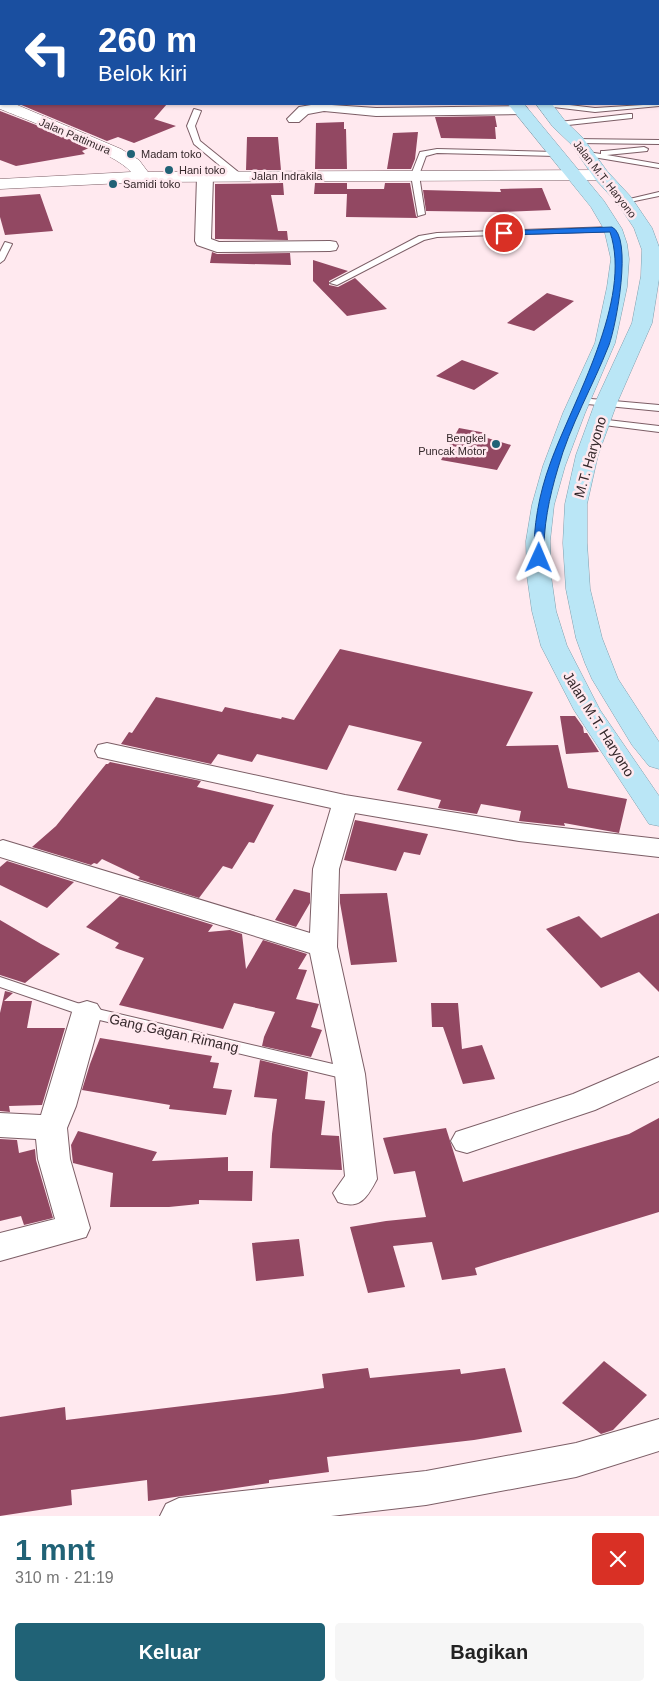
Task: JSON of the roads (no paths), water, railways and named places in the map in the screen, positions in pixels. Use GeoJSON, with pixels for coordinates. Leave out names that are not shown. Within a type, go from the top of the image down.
{"type":"FeatureCollection","features":[{"type":"Feature","properties":{"kind":"highway","name":"Jalan M.T. Haryono"},"geometry":{"type":"LineString","coordinates":[[546,105],[559,124],[582,148],[601,175],[625,201],[643,228],[651,250],[650,276],[642,322],[602,412]]}},
{"type":"Feature","properties":{"kind":"highway","name":"Jalan M.T. Haryono"},"geometry":{"type":"LineString","coordinates":[[518,107],[598,205],[612,229],[618,244],[620,259],[614,303],[605,343],[554,466],[543,505],[538,541],[539,576],[544,611],[554,646],[587,710],[659,817]]}},
{"type":"Feature","properties":{"kind":"highway","name":"M.T. Haryono"},"geometry":{"type":"LineString","coordinates":[[602,412],[587,456],[576,504],[574,543],[578,589],[589,638],[605,679],[642,739],[658,757]]}},
{"type":"Feature","properties":{"kind":"street","name":"Jalan Pattimura"},"geometry":{"type":"LineString","coordinates":[[5,105],[114,153],[132,164],[143,177]]}},
{"type":"Feature","properties":{"kind":"street"},"geometry":{"type":"LineString","coordinates":[[294,119],[304,110],[324,107],[376,112],[518,107]]}},
{"type":"Feature","properties":{"kind":"street","name":"Jalan Indrakila"},"geometry":{"type":"LineString","coordinates":[[0,184],[143,177],[601,175]]}},
{"type":"Feature","properties":{"kind":"street"},"geometry":{"type":"LineString","coordinates":[[205,177],[203,241],[206,244],[217,247],[330,246]]}},
{"type":"Feature","properties":{"kind":"street"},"geometry":{"type":"LineString","coordinates":[[108,751],[345,803],[519,832],[659,848]]}},
{"type":"Feature","properties":{"kind":"street"},"geometry":{"type":"LineString","coordinates":[[345,803],[326,869],[323,947],[350,1074],[361,1179],[349,1193]]}},
{"type":"Feature","properties":{"kind":"street"},"geometry":{"type":"LineString","coordinates":[[3,848],[323,947]]}},
{"type":"Feature","properties":{"kind":"street"},"geometry":{"type":"LineString","coordinates":[[0,1248],[74,1228],[54,1160],[51,1128],[61,1106],[87,1012]]}},
{"type":"Feature","properties":{"kind":"street"},"geometry":{"type":"LineString","coordinates":[[467,1141],[584,1102],[659,1068]]}},
{"type":"Feature","properties":{"kind":"street"},"geometry":{"type":"LineString","coordinates":[[0,1125],[51,1128]]}},
{"type":"Feature","properties":{"kind":"street"},"geometry":{"type":"LineString","coordinates":[[179,1516],[426,1488],[576,1460],[659,1435]]}},
{"type":"Feature","properties":{"kind":"lane"},"geometry":{"type":"LineString","coordinates":[[554,105],[596,110],[648,105]]}},
{"type":"Feature","properties":{"kind":"lane"},"geometry":{"type":"LineString","coordinates":[[197,111],[191,126],[198,142],[239,177]]}},
{"type":"Feature","properties":{"kind":"lane"},"geometry":{"type":"LineString","coordinates":[[650,114],[659,112]]}},
{"type":"Feature","properties":{"kind":"lane"},"geometry":{"type":"LineString","coordinates":[[559,124],[641,114]]}},
{"type":"Feature","properties":{"kind":"lane"},"geometry":{"type":"LineString","coordinates":[[582,148],[659,142]]}},
{"type":"Feature","properties":{"kind":"lane"},"geometry":{"type":"LineString","coordinates":[[582,148],[659,148]]}},
{"type":"Feature","properties":{"kind":"lane"},"geometry":{"type":"LineString","coordinates":[[582,148],[659,166]]}},
{"type":"Feature","properties":{"kind":"lane"},"geometry":{"type":"LineString","coordinates":[[420,214],[415,176],[421,156],[429,152],[555,154]]}},
{"type":"Feature","properties":{"kind":"lane"},"geometry":{"type":"LineString","coordinates":[[625,201],[659,194]]}},
{"type":"Feature","properties":{"kind":"lane"},"geometry":{"type":"LineString","coordinates":[[334,282],[422,238],[437,235],[612,229]]}},
{"type":"Feature","properties":{"kind":"lane"},"geometry":{"type":"LineString","coordinates":[[0,260],[8,244]]}},
{"type":"Feature","properties":{"kind":"lane"},"geometry":{"type":"LineString","coordinates":[[580,401],[602,412],[659,429]]}},
{"type":"Feature","properties":{"kind":"lane"},"geometry":{"type":"LineString","coordinates":[[602,412],[659,408]]}},
{"type":"Feature","properties":{"kind":"lane","name":"Gang Gagan Rimang"},"geometry":{"type":"LineString","coordinates":[[0,982],[87,1012],[350,1074]]}},
{"type":"Feature","properties":{"kind":"place","name":"Madam toko"},"geometry":{"type":"Point","coordinates":[131,154]}},
{"type":"Feature","properties":{"kind":"place","name":"Hani toko"},"geometry":{"type":"Point","coordinates":[169,170]}},
{"type":"Feature","properties":{"kind":"place","name":"Samidi toko"},"geometry":{"type":"Point","coordinates":[113,184]}},
{"type":"Feature","properties":{"kind":"place","name":"Bengkel Puncak Motor"},"geometry":{"type":"Point","coordinates":[496,444]}}]}
